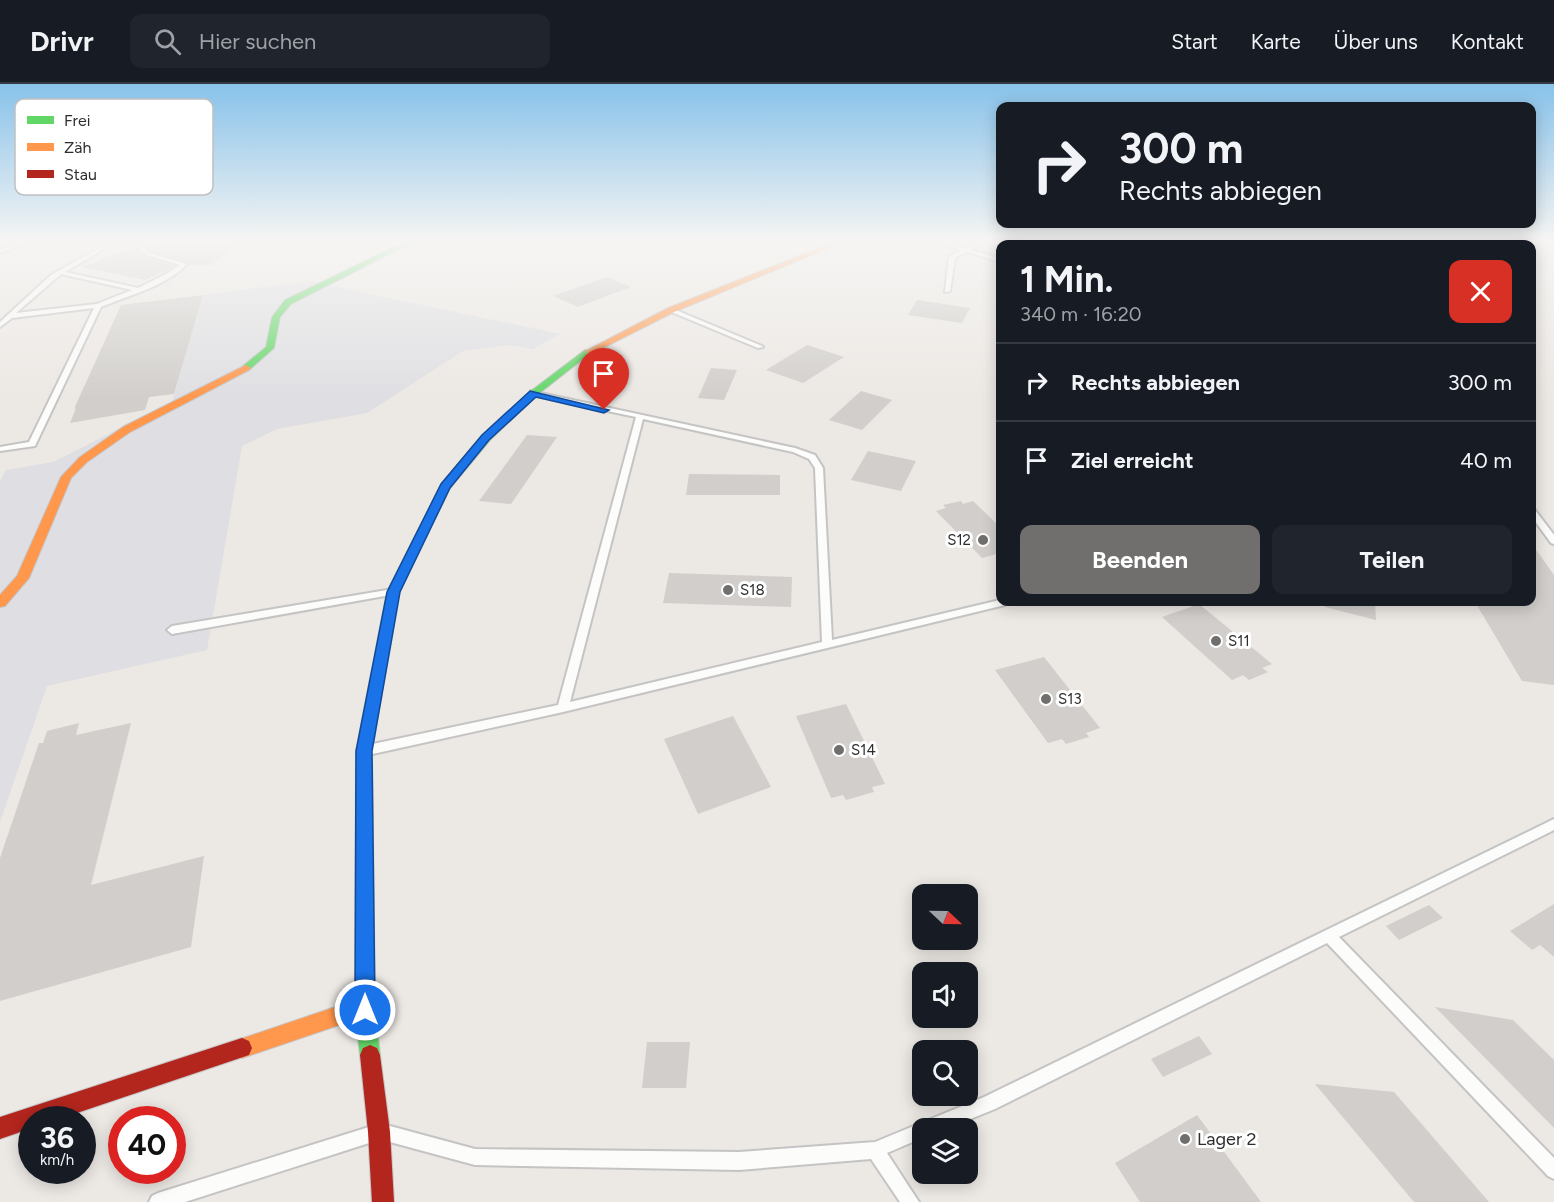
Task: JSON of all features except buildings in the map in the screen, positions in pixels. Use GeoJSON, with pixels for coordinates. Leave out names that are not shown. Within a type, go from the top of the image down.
{"type":"FeatureCollection","features":[{"type":"Feature","properties":{"kind":"street"},"geometry":{"type":"LineString","coordinates":[[0,603],[23,578],[66,477],[82,459],[118,435],[253,364],[270,348],[276,317],[294,299],[304,294]]}},
{"type":"Feature","properties":{"kind":"street"},"geometry":{"type":"LineString","coordinates":[[383,1202],[380,1132],[365,1010],[364,751],[393,592],[445,487],[486,438],[534,393],[584,354],[672,310],[711,294]]}},
{"type":"Feature","properties":{"kind":"street"},"geometry":{"type":"LineString","coordinates":[[0,1128],[344,1014]]}},
{"type":"Feature","properties":{"kind":"lane"},"geometry":{"type":"LineString","coordinates":[[0,325],[32,294]]}},
{"type":"Feature","properties":{"kind":"lane"},"geometry":{"type":"LineString","coordinates":[[10,316],[98,306],[124,294]]}},
{"type":"Feature","properties":{"kind":"lane"},"geometry":{"type":"LineString","coordinates":[[0,449],[32,444],[98,306]]}},
{"type":"Feature","properties":{"kind":"lane"},"geometry":{"type":"LineString","coordinates":[[672,310],[760,347]]}},
{"type":"Feature","properties":{"kind":"lane"},"geometry":{"type":"LineString","coordinates":[[534,393],[639,418],[795,450],[816,460],[819,468],[827,643]]}},
{"type":"Feature","properties":{"kind":"lane"},"geometry":{"type":"LineString","coordinates":[[563,708],[639,418]]}},
{"type":"Feature","properties":{"kind":"lane"},"geometry":{"type":"LineString","coordinates":[[1536,517],[1554,542]]}},
{"type":"Feature","properties":{"kind":"lane"},"geometry":{"type":"LineString","coordinates":[[172,630],[393,592]]}},
{"type":"Feature","properties":{"kind":"lane"},"geometry":{"type":"LineString","coordinates":[[364,751],[563,708],[996,604]]}},
{"type":"Feature","properties":{"kind":"lane"},"geometry":{"type":"LineString","coordinates":[[951,1118],[989,1102],[1554,824]]}},
{"type":"Feature","properties":{"kind":"lane"},"geometry":{"type":"LineString","coordinates":[[1328,935],[1554,1170]]}},
{"type":"Feature","properties":{"kind":"lane"},"geometry":{"type":"LineString","coordinates":[[344,1014],[365,1010]]}},
{"type":"Feature","properties":{"kind":"lane"},"geometry":{"type":"LineString","coordinates":[[158,1202],[380,1132],[475,1157],[739,1161],[875,1150],[912,1134]]}},
{"type":"Feature","properties":{"kind":"lane"},"geometry":{"type":"LineString","coordinates":[[875,1150],[910,1202]]}},
{"type":"Feature","properties":{"kind":"shaded area"},"geometry":{"type":"Polygon","coordinates":[[[371,294],[560,334],[533,349],[509,345],[463,351],[367,413],[277,429],[242,446],[207,650],[47,686],[0,822],[0,481],[6,470],[53,462],[172,402],[203,295],[371,294]]]}},
{"type":"Feature","properties":{"kind":"traffic: fast"},"geometry":{"type":"LineString","coordinates":[[246,368],[270,348],[276,317],[288,302],[304,294]]}},
{"type":"Feature","properties":{"kind":"traffic: fast"},"geometry":{"type":"LineString","coordinates":[[370,1055],[365,1010],[364,751],[393,592],[445,487],[486,438],[534,393],[588,352]]}},
{"type":"Feature","properties":{"kind":"traffic: slow"},"geometry":{"type":"LineString","coordinates":[[588,352],[671,310],[710,294]]}},
{"type":"Feature","properties":{"kind":"traffic: slow"},"geometry":{"type":"LineString","coordinates":[[0,603],[23,578],[66,477],[83,460],[127,429],[246,368]]}},
{"type":"Feature","properties":{"kind":"traffic: slow"},"geometry":{"type":"LineString","coordinates":[[242,1048],[344,1014]]}},
{"type":"Feature","properties":{"kind":"traffic: jam"},"geometry":{"type":"LineString","coordinates":[[0,1128],[242,1048]]}},
{"type":"Feature","properties":{"kind":"traffic: jam"},"geometry":{"type":"LineString","coordinates":[[370,1055],[379,1132],[383,1202]]}},
{"type":"Feature","properties":{"kind":"place","name":"S12"},"geometry":{"type":"Point","coordinates":[983,540]}},
{"type":"Feature","properties":{"kind":"place","name":"S18"},"geometry":{"type":"Point","coordinates":[728,590]}},
{"type":"Feature","properties":{"kind":"place","name":"S11"},"geometry":{"type":"Point","coordinates":[1216,641]}},
{"type":"Feature","properties":{"kind":"place","name":"S13"},"geometry":{"type":"Point","coordinates":[1046,699]}},
{"type":"Feature","properties":{"kind":"place","name":"S14"},"geometry":{"type":"Point","coordinates":[839,750]}},
{"type":"Feature","properties":{"kind":"place","name":"Lager 2"},"geometry":{"type":"Point","coordinates":[1185,1139]}},
{"type":"Feature","properties":{"kind":"route"},"geometry":{"type":"LineString","coordinates":[[365,1010],[364,751],[393,592],[445,487],[486,438],[534,393],[604,410]]}}]}
